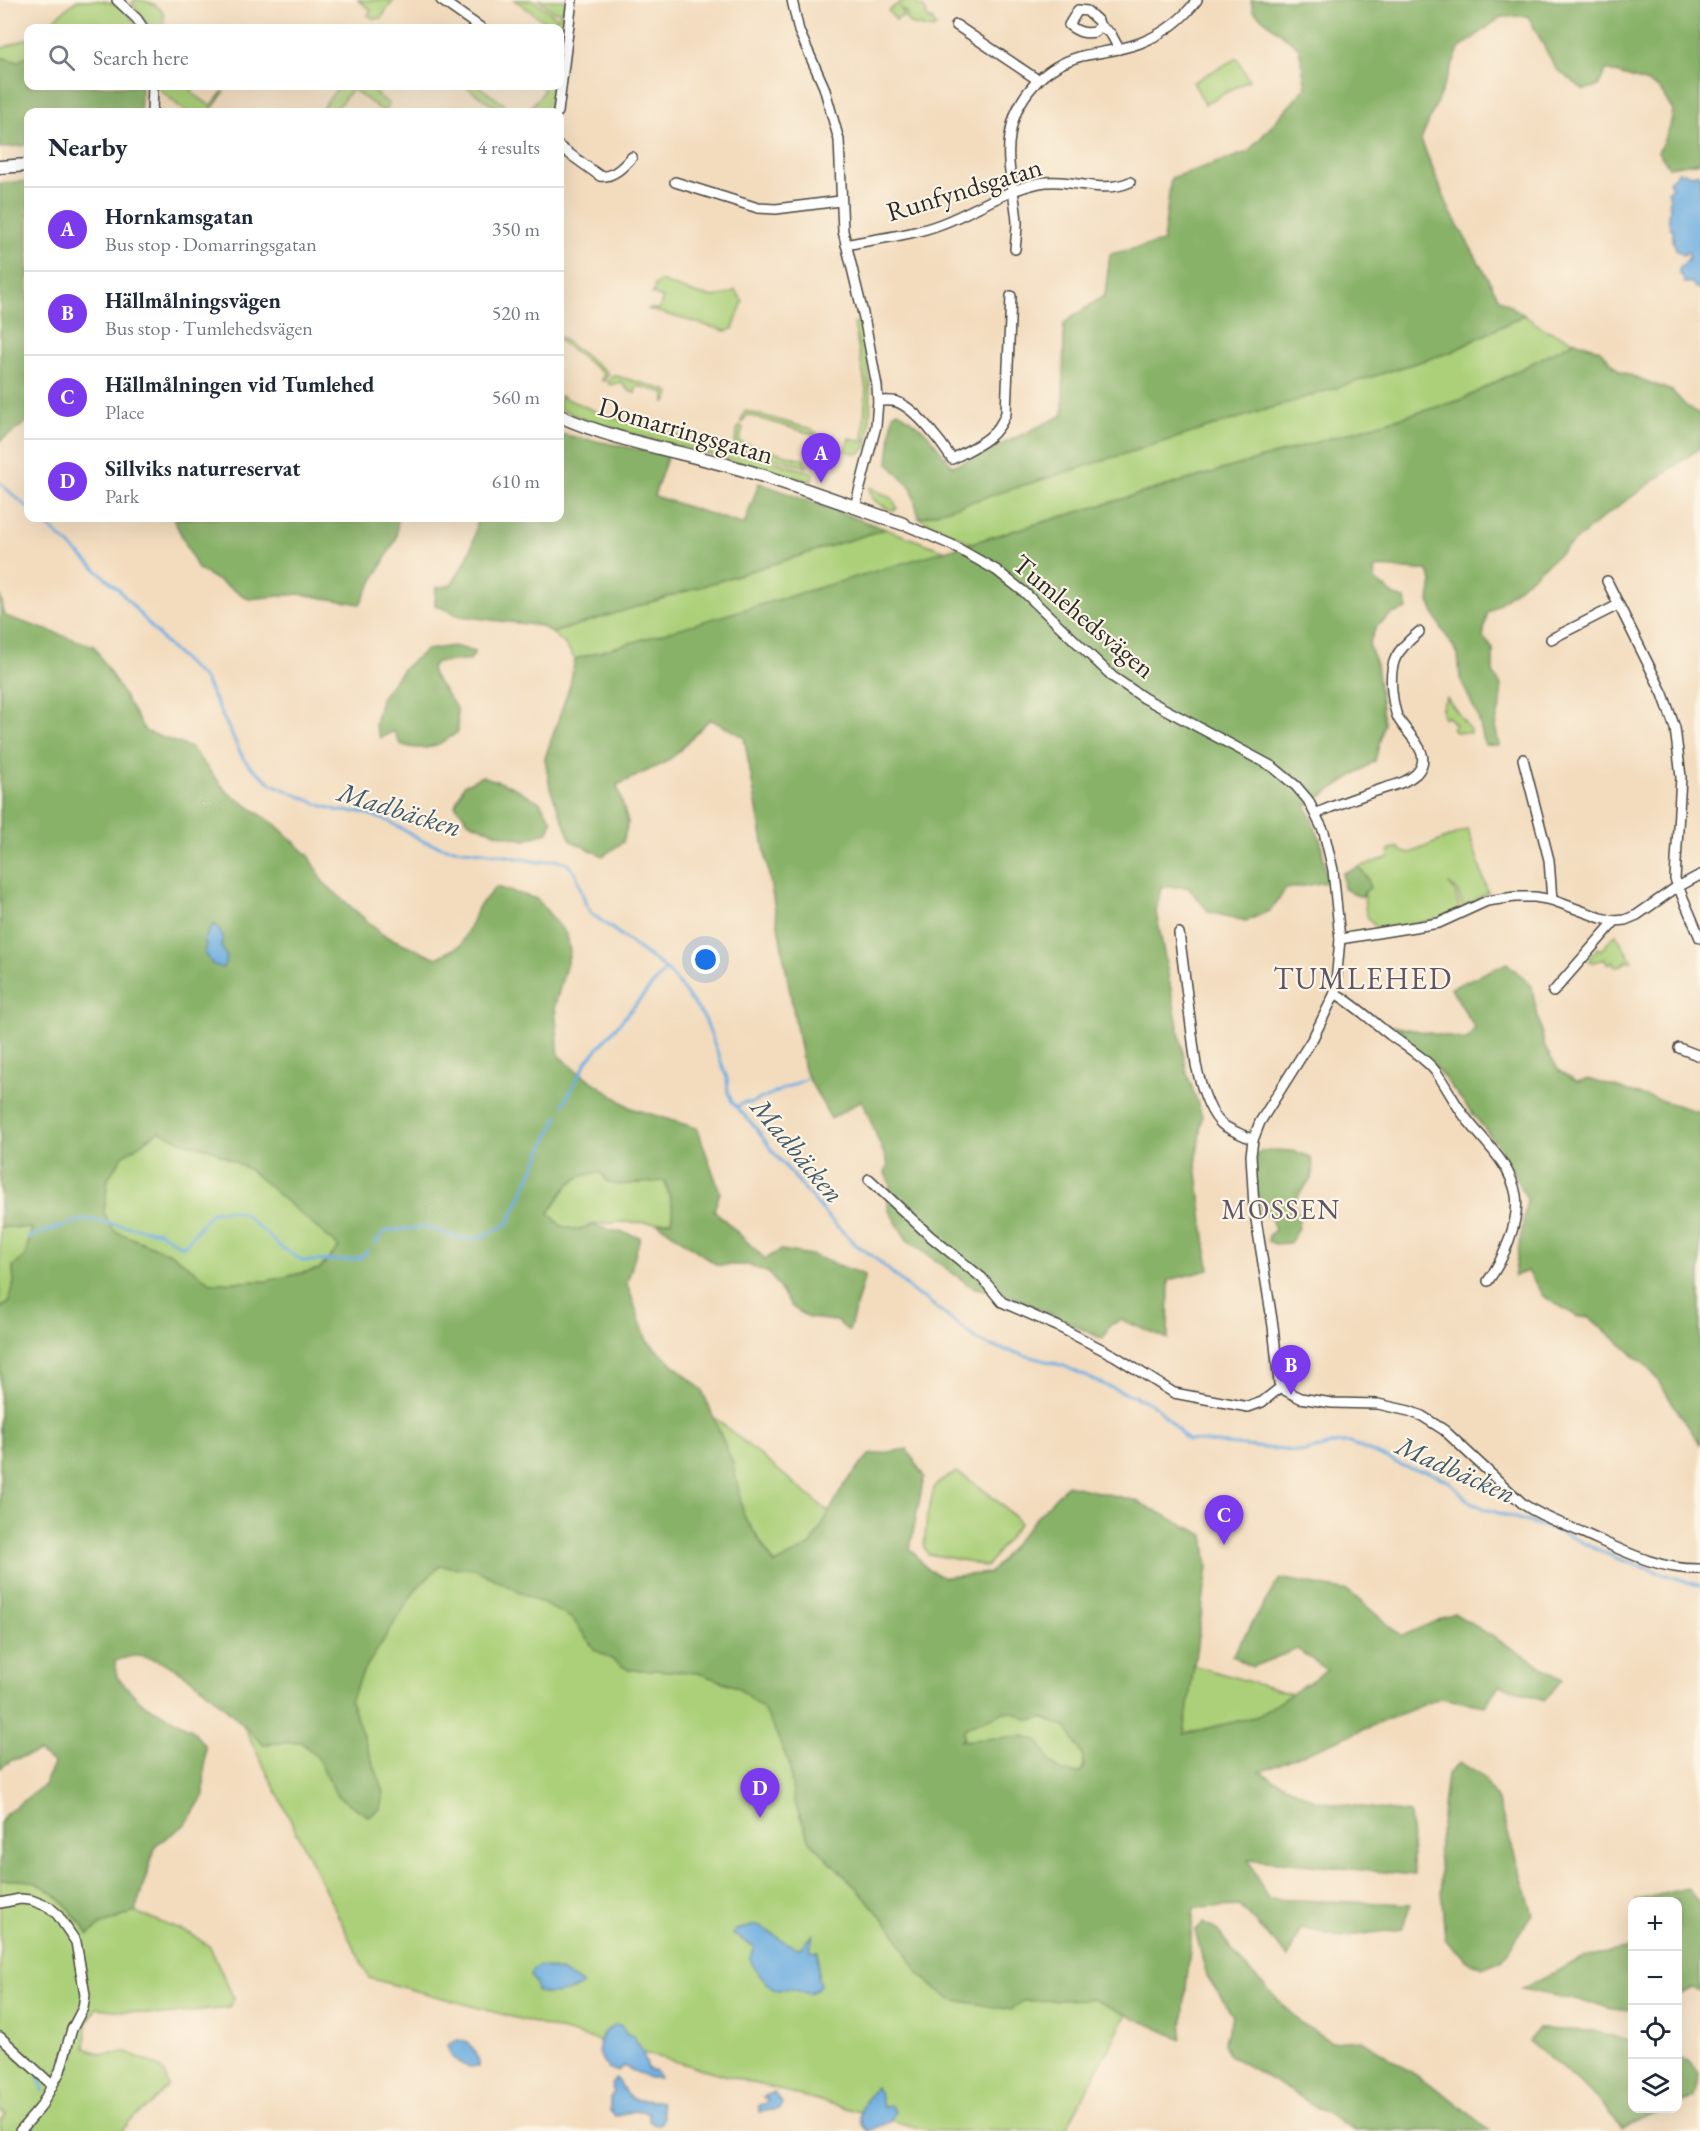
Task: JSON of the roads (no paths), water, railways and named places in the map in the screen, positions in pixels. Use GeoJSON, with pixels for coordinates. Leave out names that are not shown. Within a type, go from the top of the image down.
{"type":"FeatureCollection","features":[{"type":"Feature","properties":{"kind":"street"},"geometry":{"type":"LineString","coordinates":[[117,0],[140,24]]}},
{"type":"Feature","properties":{"kind":"street"},"geometry":{"type":"LineString","coordinates":[[441,0],[475,24]]}},
{"type":"Feature","properties":{"kind":"street"},"geometry":{"type":"LineString","coordinates":[[564,63],[572,0]]}},
{"type":"Feature","properties":{"kind":"street"},"geometry":{"type":"LineString","coordinates":[[792,0],[799,31],[825,87],[839,140],[843,231],[865,322],[878,401],[872,447],[855,507]]}},
{"type":"Feature","properties":{"kind":"street"},"geometry":{"type":"LineString","coordinates":[[1016,249],[1017,221],[1008,146],[1012,125],[1021,102],[1038,80],[1057,66],[1070,60],[1119,50],[1163,33],[1179,21],[1197,0]]}},
{"type":"Feature","properties":{"kind":"street"},"geometry":{"type":"LineString","coordinates":[[956,25],[1038,80]]}},
{"type":"Feature","properties":{"kind":"street"},"geometry":{"type":"LineString","coordinates":[[1100,26],[1111,34],[1119,50]]}},
{"type":"Feature","properties":{"kind":"street"},"geometry":{"type":"LineString","coordinates":[[152,108],[153,90]]}},
{"type":"Feature","properties":{"kind":"street"},"geometry":{"type":"LineString","coordinates":[[558,108],[561,90]]}},
{"type":"Feature","properties":{"kind":"street"},"geometry":{"type":"LineString","coordinates":[[564,150],[600,176],[606,177],[621,169],[632,157]]}},
{"type":"Feature","properties":{"kind":"street"},"geometry":{"type":"LineString","coordinates":[[0,167],[24,165]]}},
{"type":"Feature","properties":{"kind":"street"},"geometry":{"type":"LineString","coordinates":[[675,182],[758,208],[776,209],[840,201]]}},
{"type":"Feature","properties":{"kind":"street","name":"Runfyndsgatan"},"geometry":{"type":"LineString","coordinates":[[846,245],[923,230],[959,217],[1012,192],[1038,184],[1053,182],[1109,188],[1130,182]]}},
{"type":"Feature","properties":{"kind":"street"},"geometry":{"type":"LineString","coordinates":[[878,401],[890,400],[904,405],[930,429],[952,459],[989,438],[1002,425],[1006,412],[1011,296]]}},
{"type":"Feature","properties":{"kind":"street","name":"Domarringsgatan"},"geometry":{"type":"LineString","coordinates":[[564,418],[628,439],[744,470],[903,524]]}},
{"type":"Feature","properties":{"kind":"street","name":"Tumlehedsvägen"},"geometry":{"type":"LineString","coordinates":[[903,524],[952,545],[1003,575],[1024,592],[1113,677],[1144,698],[1273,767],[1296,786],[1317,813],[1329,848],[1340,939],[1335,993],[1313,1038],[1260,1122],[1253,1140],[1251,1173],[1254,1207],[1281,1387]]}},
{"type":"Feature","properties":{"kind":"street"},"geometry":{"type":"LineString","coordinates":[[1607,581],[1663,694],[1675,728],[1681,777],[1675,879],[1700,938]]}},
{"type":"Feature","properties":{"kind":"street"},"geometry":{"type":"LineString","coordinates":[[1551,639],[1618,605]]}},
{"type":"Feature","properties":{"kind":"street"},"geometry":{"type":"LineString","coordinates":[[1317,813],[1402,782],[1419,770],[1422,762],[1420,747],[1417,740],[1399,719],[1394,704],[1391,680],[1393,662],[1398,652],[1419,632]]}},
{"type":"Feature","properties":{"kind":"street"},"geometry":{"type":"LineString","coordinates":[[1523,759],[1549,860],[1552,900]]}},
{"type":"Feature","properties":{"kind":"street"},"geometry":{"type":"LineString","coordinates":[[1340,939],[1439,923],[1482,902],[1496,898],[1535,897],[1552,900],[1615,921],[1637,915],[1678,886],[1700,875]]}},
{"type":"Feature","properties":{"kind":"street"},"geometry":{"type":"LineString","coordinates":[[1554,992],[1615,921]]}},
{"type":"Feature","properties":{"kind":"street"},"geometry":{"type":"LineString","coordinates":[[1179,933],[1200,1083],[1214,1113],[1222,1124],[1253,1140]]}},
{"type":"Feature","properties":{"kind":"street"},"geometry":{"type":"LineString","coordinates":[[1335,993],[1354,1004],[1429,1064],[1468,1121],[1488,1143],[1512,1181],[1518,1210],[1514,1226],[1496,1269],[1488,1281]]}},
{"type":"Feature","properties":{"kind":"street"},"geometry":{"type":"LineString","coordinates":[[1679,1048],[1700,1056]]}},
{"type":"Feature","properties":{"kind":"street"},"geometry":{"type":"LineString","coordinates":[[869,1179],[930,1236],[982,1278],[1002,1302],[1057,1326],[1114,1356],[1174,1393],[1248,1407],[1262,1402],[1281,1387],[1300,1398],[1378,1404],[1409,1411],[1422,1416],[1444,1430],[1523,1504],[1537,1514],[1645,1560],[1700,1569]]}},
{"type":"Feature","properties":{"kind":"street"},"geometry":{"type":"LineString","coordinates":[[0,1903],[20,1899],[41,1903],[57,1914],[76,1942],[84,1986],[85,2002],[75,2022],[60,2071],[40,2108],[20,2131]]}},
{"type":"Feature","properties":{"kind":"street"},"geometry":{"type":"LineString","coordinates":[[0,2037],[52,2085]]}},
{"type":"Feature","properties":{"kind":"water"},"geometry":{"type":"Polygon","coordinates":[[[1679,172],[1691,175],[1700,173],[1700,289],[1694,287],[1693,283],[1684,283],[1679,273],[1679,269],[1689,258],[1689,253],[1686,252],[1684,255],[1677,251],[1673,241],[1673,229],[1670,228],[1668,191],[1672,188],[1669,181],[1679,172]]]}},
{"type":"Feature","properties":{"kind":"water"},"geometry":{"type":"Polygon","coordinates":[[[216,925],[223,937],[221,946],[227,958],[223,968],[212,964],[204,951],[207,946],[204,941],[212,926],[216,925]]]}},
{"type":"Feature","properties":{"kind":"water"},"geometry":{"type":"Polygon","coordinates":[[[757,1925],[794,1947],[800,1948],[813,1934],[810,1950],[818,1951],[820,1985],[815,1990],[808,1993],[792,1989],[778,1991],[766,1983],[751,1960],[754,1947],[732,1934],[736,1930],[757,1925]]]}},
{"type":"Feature","properties":{"kind":"water"},"geometry":{"type":"Polygon","coordinates":[[[542,1966],[562,1972],[583,1984],[573,1990],[560,1993],[548,1994],[537,1991],[536,1983],[530,1976],[534,1969],[542,1966]]]}},
{"type":"Feature","properties":{"kind":"water"},"geometry":{"type":"Polygon","coordinates":[[[615,2025],[621,2025],[627,2035],[633,2036],[642,2050],[648,2069],[656,2071],[659,2078],[649,2078],[623,2066],[618,2071],[610,2070],[605,2064],[599,2053],[600,2040],[615,2025]]]}},
{"type":"Feature","properties":{"kind":"water"},"geometry":{"type":"Polygon","coordinates":[[[458,2040],[467,2043],[473,2049],[478,2057],[479,2067],[463,2065],[455,2059],[447,2045],[458,2040]]]}},
{"type":"Feature","properties":{"kind":"water"},"geometry":{"type":"Polygon","coordinates":[[[616,2078],[631,2098],[661,2102],[663,2117],[661,2123],[655,2125],[649,2121],[649,2114],[640,2111],[615,2116],[610,2111],[610,2098],[614,2092],[611,2085],[616,2078]]]}},
{"type":"Feature","properties":{"kind":"water"},"geometry":{"type":"Polygon","coordinates":[[[875,2087],[880,2093],[883,2107],[891,2106],[895,2111],[890,2122],[869,2131],[863,2126],[860,2116],[864,2104],[875,2087]]]}},
{"type":"Feature","properties":{"kind":"water"},"geometry":{"type":"Polygon","coordinates":[[[773,2092],[783,2104],[778,2109],[759,2112],[759,2105],[765,2104],[768,2100],[763,2097],[773,2092]]]}},
{"type":"Feature","properties":{"kind":"waterway","name":"Madbäcken"},"geometry":{"type":"LineString","coordinates":[[0,483],[24,504]]}},
{"type":"Feature","properties":{"kind":"waterway","name":"Madbäcken"},"geometry":{"type":"LineString","coordinates":[[43,522],[119,590],[169,647],[205,680],[243,758],[272,784],[320,805],[340,811],[362,812],[388,821],[423,841],[446,848],[539,862],[555,860],[567,863],[576,874],[591,913],[666,969],[705,1019],[727,1078],[728,1092],[732,1102],[829,1218],[855,1244],[874,1257],[917,1295],[976,1339],[991,1346],[1064,1366],[1146,1401],[1157,1407],[1187,1440],[1304,1452],[1338,1443],[1350,1443],[1411,1469],[1429,1472],[1450,1482],[1469,1501],[1485,1509],[1555,1530],[1616,1558],[1700,1586]]}},
{"type":"Feature","properties":{"kind":"waterway"},"geometry":{"type":"LineString","coordinates":[[563,1105],[587,1061],[666,969]]}},
{"type":"Feature","properties":{"kind":"waterway"},"geometry":{"type":"LineString","coordinates":[[737,1107],[806,1079]]}},
{"type":"Feature","properties":{"kind":"waterway"},"geometry":{"type":"LineString","coordinates":[[374,1244],[385,1231],[426,1227],[458,1238],[477,1239],[508,1224],[558,1116]]}},
{"type":"Feature","properties":{"kind":"waterway"},"geometry":{"type":"LineString","coordinates":[[28,1237],[86,1219],[159,1232],[183,1247],[212,1212],[228,1210],[244,1214],[281,1247],[303,1261],[349,1260],[362,1257],[367,1251]]}},
{"type":"Feature","properties":{"kind":"waterway"},"geometry":{"type":"LineString","coordinates":[[38,2077],[43,2091]]}},
{"type":"Feature","properties":{"kind":"place","name":"Hornkamsgatan"},"geometry":{"type":"Point","coordinates":[821,483]}},
{"type":"Feature","properties":{"kind":"place","name":"Hällmålningsvägen"},"geometry":{"type":"Point","coordinates":[1291,1395]}},
{"type":"Feature","properties":{"kind":"place","name":"Hällmålningen vid Tumlehed"},"geometry":{"type":"Point","coordinates":[1224,1545]}},
{"type":"Feature","properties":{"kind":"place","name":"Sillviks naturreservat"},"geometry":{"type":"Point","coordinates":[760,1818]}},
{"type":"Feature","properties":{"kind":"district","name":"TUMLEHED"},"geometry":{"type":"Point","coordinates":[1363,978]}},
{"type":"Feature","properties":{"kind":"district","name":"MOSSEN"},"geometry":{"type":"Point","coordinates":[1281,1209]}}]}
